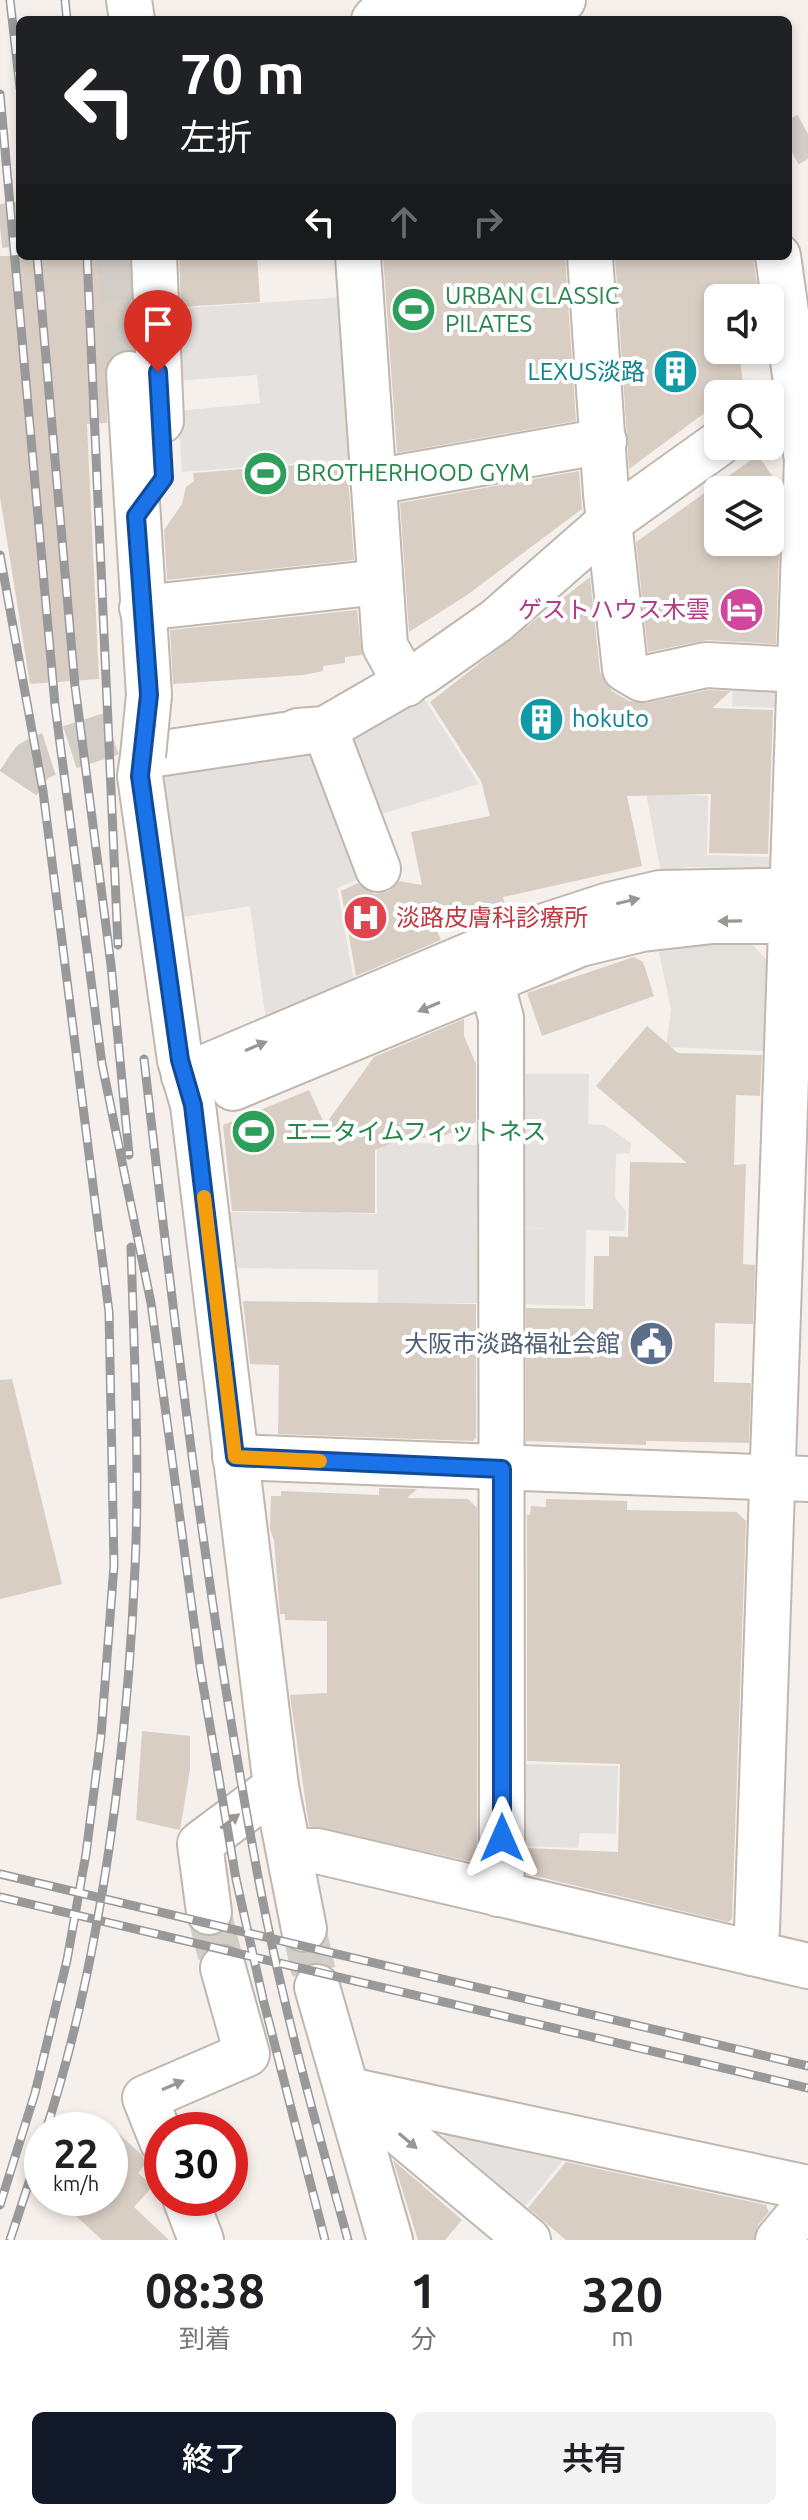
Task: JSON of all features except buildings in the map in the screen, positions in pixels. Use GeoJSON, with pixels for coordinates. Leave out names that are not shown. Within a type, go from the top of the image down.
{"type":"FeatureCollection","features":[{"type":"Feature","properties":{"kind":"street"},"geometry":{"type":"LineString","coordinates":[[378,16],[393,0]]}},
{"type":"Feature","properties":{"kind":"street"},"geometry":{"type":"LineString","coordinates":[[408,0],[420,11],[563,0]]}},
{"type":"Feature","properties":{"kind":"street"},"geometry":{"type":"LineString","coordinates":[[136,516],[164,478],[154,260]]}},
{"type":"Feature","properties":{"kind":"street"},"geometry":{"type":"LineString","coordinates":[[358,260],[385,646],[406,684]]}},
{"type":"Feature","properties":{"kind":"street"},"geometry":{"type":"LineString","coordinates":[[590,260],[609,522],[625,669],[642,679],[706,665],[799,670]]}},
{"type":"Feature","properties":{"kind":"street"},"geometry":{"type":"LineString","coordinates":[[752,1953],[757,1930],[790,1478],[800,906],[799,670],[805,626],[808,460],[792,394],[778,260]]}},
{"type":"Feature","properties":{"kind":"street"},"geometry":{"type":"LineString","coordinates":[[129,374],[149,695],[145,757],[140,776],[188,1090],[276,1787],[304,1929]]}},
{"type":"Feature","properties":{"kind":"street"},"geometry":{"type":"LineString","coordinates":[[374,482],[604,441]]}},
{"type":"Feature","properties":{"kind":"street"},"geometry":{"type":"LineString","coordinates":[[145,757],[163,747],[233,734],[325,729],[406,684],[496,621],[609,522],[704,454]]}},
{"type":"Feature","properties":{"kind":"street"},"geometry":{"type":"LineString","coordinates":[[142,608],[380,582]]}},
{"type":"Feature","properties":{"kind":"street"},"geometry":{"type":"LineString","coordinates":[[325,729],[378,869]]}},
{"type":"Feature","properties":{"kind":"street"},"geometry":{"type":"LineString","coordinates":[[188,1090],[517,935],[609,905],[660,893],[800,906]]}},
{"type":"Feature","properties":{"kind":"street"},"geometry":{"type":"LineString","coordinates":[[188,1090],[491,981],[580,944],[642,929],[800,906]]}},
{"type":"Feature","properties":{"kind":"street"},"geometry":{"type":"LineString","coordinates":[[491,981],[501,1018],[502,1870],[498,1894]]}},
{"type":"Feature","properties":{"kind":"street"},"geometry":{"type":"LineString","coordinates":[[235,1457],[790,1478]]}},
{"type":"Feature","properties":{"kind":"street"},"geometry":{"type":"LineString","coordinates":[[209,1912],[200,1844],[276,1787]]}},
{"type":"Feature","properties":{"kind":"street"},"geometry":{"type":"LineString","coordinates":[[289,1851],[317,1851],[808,1966]]}},
{"type":"Feature","properties":{"kind":"street"},"geometry":{"type":"LineString","coordinates":[[151,2112],[145,2098],[247,2054],[223,1968]]}},
{"type":"Feature","properties":{"kind":"street"},"geometry":{"type":"LineString","coordinates":[[317,1987],[390,2240]]}},
{"type":"Feature","properties":{"kind":"street"},"geometry":{"type":"LineString","coordinates":[[349,2090],[808,2188]]}},
{"type":"Feature","properties":{"kind":"street"},"geometry":{"type":"LineString","coordinates":[[349,2090],[528,2240]]}},
{"type":"Feature","properties":{"kind":"street"},"geometry":{"type":"LineString","coordinates":[[778,2240],[808,2204]]}},
{"type":"Feature","properties":{"kind":"street"},"geometry":{"type":"LineString","coordinates":[[192,2216],[201,2240]]}},
{"type":"Feature","properties":{"kind":"shaded area"},"geometry":{"type":"Polygon","coordinates":[[[347,297],[358,459],[182,472],[178,411],[260,403],[257,375],[175,381],[171,309],[347,297]]]}},
{"type":"Feature","properties":{"kind":"shaded area"},"geometry":{"type":"Polygon","coordinates":[[[733,676],[780,686],[778,708],[732,706],[733,676]]]}},
{"type":"Feature","properties":{"kind":"shaded area"},"geometry":{"type":"Polygon","coordinates":[[[420,692],[479,784],[366,819],[335,741],[420,692]]]}},
{"type":"Feature","properties":{"kind":"shaded area"},"geometry":{"type":"Polygon","coordinates":[[[310,747],[371,874],[337,888],[354,981],[266,1020],[250,906],[171,919],[152,768],[310,747]]]}},
{"type":"Feature","properties":{"kind":"shaded area"},"geometry":{"type":"Polygon","coordinates":[[[646,793],[708,796],[707,855],[769,857],[769,868],[687,867],[661,873],[646,793]]]}},
{"type":"Feature","properties":{"kind":"shaded area"},"geometry":{"type":"Polygon","coordinates":[[[711,942],[750,942],[766,959],[765,1051],[666,1047],[671,1010],[659,952],[711,942]]]}},
{"type":"Feature","properties":{"kind":"shaded area"},"geometry":{"type":"Polygon","coordinates":[[[518,1074],[589,1074],[588,1124],[605,1125],[631,1143],[630,1153],[616,1154],[615,1198],[626,1211],[625,1231],[586,1230],[585,1306],[518,1304],[519,1228],[550,1229],[519,1227],[518,1074]]]}},
{"type":"Feature","properties":{"kind":"shaded area"},"geometry":{"type":"Polygon","coordinates":[[[377,1142],[483,1145],[484,1303],[378,1303],[378,1270],[230,1268],[223,1212],[300,1213],[300,1192],[341,1185],[341,1213],[377,1214],[377,1142]]]}},
{"type":"Feature","properties":{"kind":"shaded area"},"geometry":{"type":"Polygon","coordinates":[[[522,1764],[618,1766],[616,1834],[580,1833],[578,1848],[521,1846],[522,1764]]]}},
{"type":"Feature","properties":{"kind":"shaded area"},"geometry":{"type":"Polygon","coordinates":[[[450,2126],[569,2153],[524,2208],[442,2140],[450,2126]]]}},
{"type":"Feature","properties":{"kind":"tunnel"},"geometry":{"type":"LineString","coordinates":[[792,143],[808,134]]}},
{"type":"Feature","properties":{"kind":"tunnel"},"geometry":{"type":"LineString","coordinates":[[0,226],[16,224]]}},
{"type":"Feature","properties":{"kind":"tunnel"},"geometry":{"type":"LineString","coordinates":[[119,260],[129,374]]}},
{"type":"Feature","properties":{"kind":"tunnel"},"geometry":{"type":"LineString","coordinates":[[18,783],[32,762],[43,756],[163,717]]}},
{"type":"Feature","properties":{"kind":"tunnel"},"geometry":{"type":"LineString","coordinates":[[209,1912],[223,1968]]}},
{"type":"Feature","properties":{"kind":"tunnel"},"geometry":{"type":"LineString","coordinates":[[304,1929],[317,1987]]}},
{"type":"Feature","properties":{"kind":"railway"},"geometry":{"type":"LineString","coordinates":[[10,0],[16,53]]}},
{"type":"Feature","properties":{"kind":"railway"},"geometry":{"type":"LineString","coordinates":[[65,0],[67,16]]}},
{"type":"Feature","properties":{"kind":"railway"},"geometry":{"type":"LineString","coordinates":[[0,94],[55,705],[102,1064],[151,1303],[200,1667],[236,1879],[263,1999],[325,2240]]}},
{"type":"Feature","properties":{"kind":"railway"},"geometry":{"type":"LineString","coordinates":[[37,260],[75,686],[111,965],[129,1155]]}},
{"type":"Feature","properties":{"kind":"railway"},"geometry":{"type":"LineString","coordinates":[[87,260],[118,945]]}},
{"type":"Feature","properties":{"kind":"railway"},"geometry":{"type":"LineString","coordinates":[[0,555],[43,791],[109,1312],[114,1565],[101,1736],[86,1854],[67,1960],[35,2093],[0,2205]]}},
{"type":"Feature","properties":{"kind":"railway"},"geometry":{"type":"LineString","coordinates":[[144,1059],[193,1466],[239,1770],[276,1964],[348,2240]]}},
{"type":"Feature","properties":{"kind":"railway"},"geometry":{"type":"LineString","coordinates":[[51,2112],[66,2064],[97,1924],[126,1708],[137,1488],[131,1247]]}},
{"type":"Feature","properties":{"kind":"railway"},"geometry":{"type":"LineString","coordinates":[[0,1874],[808,2066]]}},
{"type":"Feature","properties":{"kind":"railway"},"geometry":{"type":"LineString","coordinates":[[0,1897],[808,2088]]}},
{"type":"Feature","properties":{"kind":"railway"},"geometry":{"type":"LineString","coordinates":[[10,2240],[24,2198]]}},
{"type":"Feature","properties":{"kind":"slow traffic"},"geometry":{"type":"LineString","coordinates":[[204,1197],[235,1457],[320,1461]]}},
{"type":"Feature","properties":{"kind":"place","name":"URBAN CLASSIC PILATES"},"geometry":{"type":"Point","coordinates":[414,310]}},
{"type":"Feature","properties":{"kind":"place","name":"LEXUS淡路"},"geometry":{"type":"Point","coordinates":[676,372]}},
{"type":"Feature","properties":{"kind":"place","name":"BROTHERHOOD GYM"},"geometry":{"type":"Point","coordinates":[265,473]}},
{"type":"Feature","properties":{"kind":"place","name":"ゲストハウス木雲"},"geometry":{"type":"Point","coordinates":[741,610]}},
{"type":"Feature","properties":{"kind":"place","name":"hokuto"},"geometry":{"type":"Point","coordinates":[541,719]}},
{"type":"Feature","properties":{"kind":"place","name":"淡路皮膚科診療所"},"geometry":{"type":"Point","coordinates":[365,918]}},
{"type":"Feature","properties":{"kind":"place","name":"エニタイムフィットネス"},"geometry":{"type":"Point","coordinates":[254,1132]}},
{"type":"Feature","properties":{"kind":"place","name":"大阪市淡路福祉会館"},"geometry":{"type":"Point","coordinates":[651,1344]}},
{"type":"Feature","properties":{"kind":"route"},"geometry":{"type":"LineString","coordinates":[[158,372],[164,478],[136,516],[149,695],[140,776],[180,1060],[193,1105],[235,1457],[502,1469],[502,1838]]}}]}
